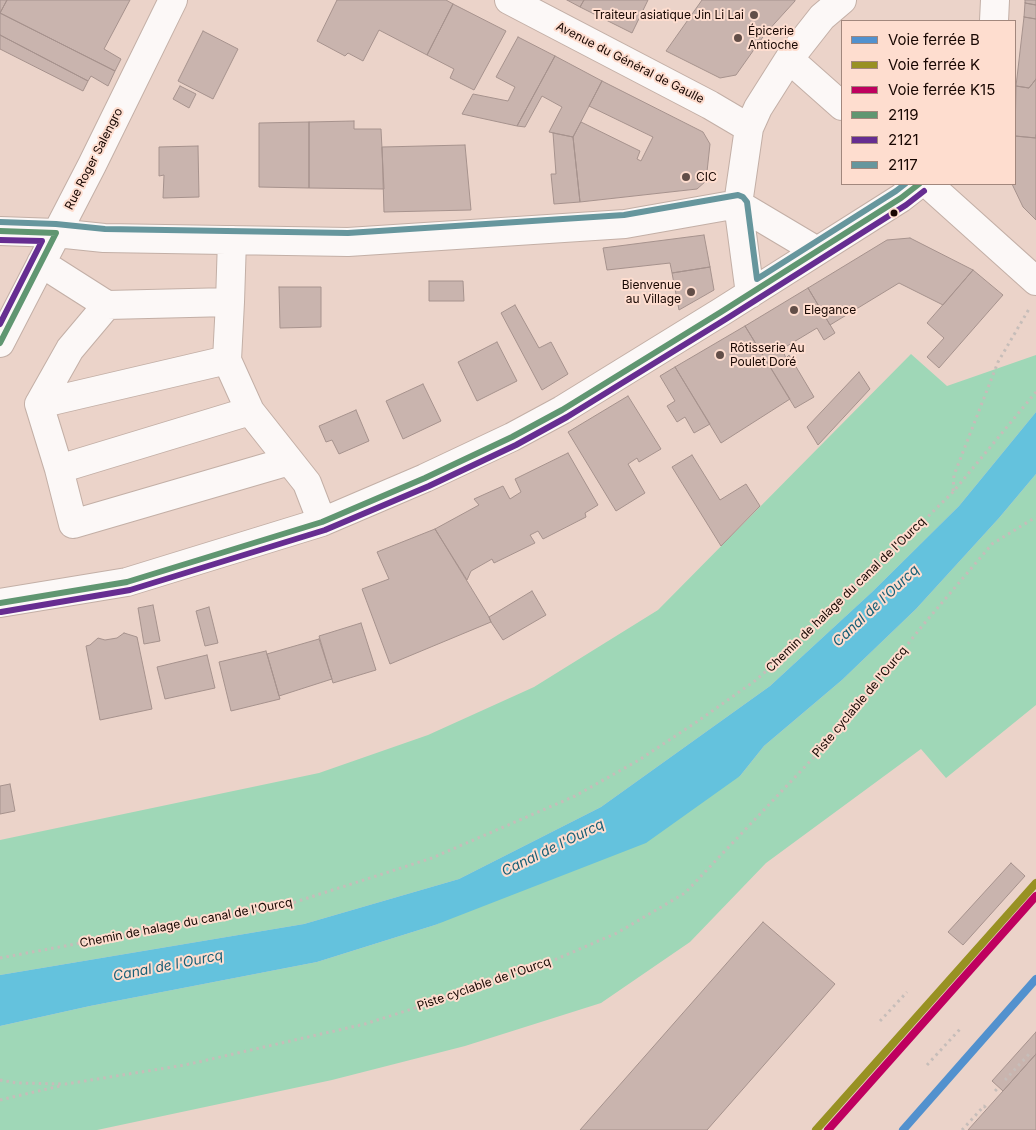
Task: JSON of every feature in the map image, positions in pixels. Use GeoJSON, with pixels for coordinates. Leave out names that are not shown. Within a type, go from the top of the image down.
{"type":"FeatureCollection","features":[{"type":"Feature","properties":{"kind":"street","name":"Rue Roger Salengro"},"geometry":{"type":"LineString","coordinates":[[0,343],[92,165],[173,0]]}},
{"type":"Feature","properties":{"kind":"street","name":"Avenue du Général de Gaulle"},"geometry":{"type":"LineString","coordinates":[[509,0],[710,105],[750,128]]}},
{"type":"Feature","properties":{"kind":"street"},"geometry":{"type":"LineString","coordinates":[[750,294],[740,231],[738,204],[750,128],[758,108],[789,59],[822,16],[842,0]]}},
{"type":"Feature","properties":{"kind":"street"},"geometry":{"type":"LineString","coordinates":[[994,20],[995,0]]}},
{"type":"Feature","properties":{"kind":"street"},"geometry":{"type":"LineString","coordinates":[[789,59],[841,105]]}},
{"type":"Feature","properties":{"kind":"street"},"geometry":{"type":"LineString","coordinates":[[0,604],[126,582],[322,522],[425,478],[512,437],[562,410],[750,294],[918,185]]}},
{"type":"Feature","properties":{"kind":"street"},"geometry":{"type":"LineString","coordinates":[[929,185],[1034,294]]}},
{"type":"Feature","properties":{"kind":"street"},"geometry":{"type":"LineString","coordinates":[[0,231],[104,238],[348,242],[625,224],[738,204],[817,250]]}},
{"type":"Feature","properties":{"kind":"street"},"geometry":{"type":"LineString","coordinates":[[232,240],[227,360],[250,411],[307,483],[322,522]]}},
{"type":"Feature","properties":{"kind":"street"},"geometry":{"type":"LineString","coordinates":[[41,263],[107,305],[230,302]]}},
{"type":"Feature","properties":{"kind":"street"},"geometry":{"type":"LineString","coordinates":[[107,305],[70,349],[39,404],[59,469],[73,524],[289,461]]}},
{"type":"Feature","properties":{"kind":"street"},"geometry":{"type":"LineString","coordinates":[[39,404],[227,360]]}},
{"type":"Feature","properties":{"kind":"street"},"geometry":{"type":"LineString","coordinates":[[59,469],[250,411]]}},
{"type":"Feature","properties":{"kind":"path"},"geometry":{"type":"LineString","coordinates":[[953,492],[954,475],[998,362],[1034,294]]}},
{"type":"Feature","properties":{"kind":"path","name":"Chemin de halage du canal de l'Ourcq"},"geometry":{"type":"LineString","coordinates":[[0,958],[286,905],[432,858],[575,796],[639,760],[698,721],[756,680],[802,640],[953,492],[1036,392]]}},
{"type":"Feature","properties":{"kind":"path","name":"Piste cyclable de l'Ourcq"},"geometry":{"type":"LineString","coordinates":[[0,1080],[16,1083],[66,1084],[186,1065],[366,1024],[524,973],[617,933],[685,893],[836,734],[923,625],[992,544],[1036,517]]}},
{"type":"Feature","properties":{"kind":"path"},"geometry":{"type":"LineString","coordinates":[[880,1022],[907,992]]}},
{"type":"Feature","properties":{"kind":"path"},"geometry":{"type":"LineString","coordinates":[[927,1065],[961,1028]]}},
{"type":"Feature","properties":{"kind":"path"},"geometry":{"type":"LineString","coordinates":[[1005,1080],[1031,1052]]}},
{"type":"Feature","properties":{"kind":"path"},"geometry":{"type":"LineString","coordinates":[[0,1100],[66,1084]]}},
{"type":"Feature","properties":{"kind":"path"},"geometry":{"type":"LineString","coordinates":[[995,1091],[999,1087]]}},
{"type":"Feature","properties":{"kind":"path"},"geometry":{"type":"LineString","coordinates":[[962,1130],[984,1106],[987,1109]]}},
{"type":"Feature","properties":{"kind":"green space"},"geometry":{"type":"Polygon","coordinates":[[[911,354],[947,386],[1036,355],[1036,412],[959,506],[872,592],[770,686],[601,807],[459,879],[304,924],[0,975],[0,840],[319,773],[428,735],[534,687],[658,610],[911,354]]]}},
{"type":"Feature","properties":{"kind":"green space"},"geometry":{"type":"Polygon","coordinates":[[[1036,474],[1036,705],[946,778],[921,749],[766,863],[690,942],[601,1003],[465,1046],[332,1080],[97,1130],[0,1130],[0,1026],[90,1006],[317,962],[435,925],[740,776],[764,746],[842,680],[916,609],[999,518],[1036,474]]]}},
{"type":"Feature","properties":{"kind":"water","name":"Canal de l'Ourcq"},"geometry":{"type":"Polygon","coordinates":[[[1036,412],[1036,474],[999,518],[916,609],[842,680],[764,746],[740,776],[646,843],[435,925],[317,962],[90,1006],[0,1026],[0,975],[304,924],[459,879],[601,807],[770,686],[872,592],[959,506],[1036,412]]]}},
{"type":"Feature","properties":{"kind":"building"},"geometry":{"type":"Polygon","coordinates":[[[0,0],[7,0],[0,13],[0,0]]]}},
{"type":"Feature","properties":{"kind":"building"},"geometry":{"type":"Polygon","coordinates":[[[7,0],[130,0],[104,49],[121,59],[115,71],[0,13],[7,0]]]}},
{"type":"Feature","properties":{"kind":"building"},"geometry":{"type":"Polygon","coordinates":[[[337,0],[446,0],[453,4],[427,55],[379,30],[363,61],[348,53],[345,56],[317,41],[337,0]]]}},
{"type":"Feature","properties":{"kind":"building"},"geometry":{"type":"Polygon","coordinates":[[[567,0],[584,0],[580,7],[567,0]]]}},
{"type":"Feature","properties":{"kind":"building"},"geometry":{"type":"Polygon","coordinates":[[[584,0],[648,0],[632,33],[580,7],[584,0]]]}},
{"type":"Feature","properties":{"kind":"building"},"geometry":{"type":"Polygon","coordinates":[[[702,0],[795,1],[765,34],[736,75],[720,78],[666,51],[702,0]]]}},
{"type":"Feature","properties":{"kind":"building"},"geometry":{"type":"Polygon","coordinates":[[[1025,0],[1036,0],[1036,5],[1025,3],[1025,0]]]}},
{"type":"Feature","properties":{"kind":"building"},"geometry":{"type":"Polygon","coordinates":[[[1025,3],[1036,5],[1036,19],[1024,17],[1025,3]]]}},
{"type":"Feature","properties":{"kind":"building"},"geometry":{"type":"Polygon","coordinates":[[[453,4],[506,31],[474,90],[450,78],[454,69],[427,55],[453,4]]]}},
{"type":"Feature","properties":{"kind":"building"},"geometry":{"type":"Polygon","coordinates":[[[0,13],[115,71],[108,86],[91,76],[88,81],[0,35],[0,13]]]}},
{"type":"Feature","properties":{"kind":"building"},"geometry":{"type":"Polygon","coordinates":[[[1024,17],[1036,19],[1036,79],[1029,88],[1016,86],[1024,17]]]}},
{"type":"Feature","properties":{"kind":"building"},"geometry":{"type":"Polygon","coordinates":[[[203,31],[238,49],[213,99],[178,81],[203,31]]]}},
{"type":"Feature","properties":{"kind":"building"},"geometry":{"type":"Polygon","coordinates":[[[0,35],[88,81],[83,91],[0,49],[0,35]]]}},
{"type":"Feature","properties":{"kind":"building"},"geometry":{"type":"Polygon","coordinates":[[[518,37],[555,56],[517,126],[462,114],[473,94],[508,101],[515,87],[496,77],[518,37]]]}},
{"type":"Feature","properties":{"kind":"building"},"geometry":{"type":"Polygon","coordinates":[[[555,56],[602,81],[573,137],[549,132],[562,107],[542,96],[525,127],[517,126],[555,56]]]}},
{"type":"Feature","properties":{"kind":"building"},"geometry":{"type":"Polygon","coordinates":[[[1036,79],[1036,138],[1016,136],[1016,86],[1029,88],[1036,79]]]}},
{"type":"Feature","properties":{"kind":"building"},"geometry":{"type":"Polygon","coordinates":[[[602,81],[703,132],[710,144],[706,181],[697,189],[580,202],[573,137],[581,122],[640,151],[637,159],[641,161],[653,137],[589,106],[602,81]]]}},
{"type":"Feature","properties":{"kind":"building"},"geometry":{"type":"Polygon","coordinates":[[[180,86],[196,94],[189,108],[173,99],[180,86]]]}},
{"type":"Feature","properties":{"kind":"building"},"geometry":{"type":"Polygon","coordinates":[[[354,121],[354,129],[381,129],[384,189],[309,188],[309,122],[354,121]]]}},
{"type":"Feature","properties":{"kind":"building"},"geometry":{"type":"Polygon","coordinates":[[[309,122],[309,188],[259,187],[259,123],[309,122]]]}},
{"type":"Feature","properties":{"kind":"building"},"geometry":{"type":"Polygon","coordinates":[[[553,133],[573,137],[580,202],[554,204],[551,174],[556,174],[553,133]]]}},
{"type":"Feature","properties":{"kind":"building"},"geometry":{"type":"Polygon","coordinates":[[[1016,136],[1036,138],[1036,220],[1023,207],[1012,185],[1016,185],[1016,136]]]}},
{"type":"Feature","properties":{"kind":"building"},"geometry":{"type":"Polygon","coordinates":[[[465,145],[471,210],[384,212],[382,147],[465,145]]]}},
{"type":"Feature","properties":{"kind":"building"},"geometry":{"type":"Polygon","coordinates":[[[198,146],[199,197],[163,198],[164,175],[159,176],[159,147],[198,146]]]}},
{"type":"Feature","properties":{"kind":"building"},"geometry":{"type":"Polygon","coordinates":[[[704,235],[710,267],[672,273],[670,263],[607,270],[603,248],[704,235]]]}},
{"type":"Feature","properties":{"kind":"building"},"geometry":{"type":"Polygon","coordinates":[[[910,238],[973,270],[943,305],[899,283],[830,325],[808,288],[887,240],[910,238]]]}},
{"type":"Feature","properties":{"kind":"building"},"geometry":{"type":"Polygon","coordinates":[[[710,267],[714,290],[679,310],[672,273],[710,267]]]}},
{"type":"Feature","properties":{"kind":"building"},"geometry":{"type":"Polygon","coordinates":[[[973,270],[1003,295],[939,368],[927,357],[944,338],[927,323],[973,270]]]}},
{"type":"Feature","properties":{"kind":"building"},"geometry":{"type":"Polygon","coordinates":[[[429,281],[463,281],[464,301],[429,301],[429,281]]]}},
{"type":"Feature","properties":{"kind":"building"},"geometry":{"type":"Polygon","coordinates":[[[279,287],[321,287],[321,327],[280,328],[279,287]]]}},
{"type":"Feature","properties":{"kind":"building"},"geometry":{"type":"Polygon","coordinates":[[[808,288],[835,333],[824,340],[817,328],[782,349],[786,358],[789,355],[814,397],[795,408],[745,326],[808,288]]]}},
{"type":"Feature","properties":{"kind":"building"},"geometry":{"type":"Polygon","coordinates":[[[515,305],[539,348],[551,342],[568,374],[542,390],[501,313],[515,305]]]}},
{"type":"Feature","properties":{"kind":"building"},"geometry":{"type":"Polygon","coordinates":[[[745,326],[790,399],[721,443],[675,367],[745,326]]]}},
{"type":"Feature","properties":{"kind":"building"},"geometry":{"type":"Polygon","coordinates":[[[497,342],[517,381],[477,401],[458,362],[497,342]]]}},
{"type":"Feature","properties":{"kind":"building"},"geometry":{"type":"Polygon","coordinates":[[[675,367],[710,424],[694,433],[685,417],[677,422],[667,406],[675,401],[660,376],[675,367]]]}},
{"type":"Feature","properties":{"kind":"building"},"geometry":{"type":"Polygon","coordinates":[[[859,372],[870,389],[818,445],[807,427],[859,372]]]}},
{"type":"Feature","properties":{"kind":"building"},"geometry":{"type":"Polygon","coordinates":[[[423,384],[441,421],[403,439],[386,401],[423,384]]]}},
{"type":"Feature","properties":{"kind":"building"},"geometry":{"type":"Polygon","coordinates":[[[628,396],[661,449],[639,462],[637,458],[628,464],[645,493],[616,511],[568,432],[628,396]]]}},
{"type":"Feature","properties":{"kind":"building"},"geometry":{"type":"Polygon","coordinates":[[[356,410],[369,441],[339,454],[332,440],[326,442],[319,426],[356,410]]]}},
{"type":"Feature","properties":{"kind":"building"},"geometry":{"type":"Polygon","coordinates":[[[568,453],[598,505],[585,513],[586,517],[543,539],[538,531],[530,535],[535,543],[494,563],[492,559],[471,571],[467,580],[435,529],[479,505],[474,499],[503,486],[510,499],[521,492],[515,479],[568,453]]]}},
{"type":"Feature","properties":{"kind":"building"},"geometry":{"type":"Polygon","coordinates":[[[692,455],[720,500],[746,484],[760,506],[721,546],[672,467],[692,455]]]}},
{"type":"Feature","properties":{"kind":"building"},"geometry":{"type":"Polygon","coordinates":[[[435,529],[491,622],[390,664],[362,589],[389,579],[377,552],[435,529]]]}},
{"type":"Feature","properties":{"kind":"building"},"geometry":{"type":"Polygon","coordinates":[[[532,591],[546,615],[503,640],[489,617],[532,591]]]}},
{"type":"Feature","properties":{"kind":"building"},"geometry":{"type":"Polygon","coordinates":[[[153,605],[160,641],[144,644],[138,608],[153,605]]]}},
{"type":"Feature","properties":{"kind":"building"},"geometry":{"type":"Polygon","coordinates":[[[209,607],[218,643],[205,646],[196,611],[209,607]]]}},
{"type":"Feature","properties":{"kind":"building"},"geometry":{"type":"Polygon","coordinates":[[[361,623],[376,670],[333,683],[319,636],[361,623]]]}},
{"type":"Feature","properties":{"kind":"building"},"geometry":{"type":"Polygon","coordinates":[[[124,633],[137,637],[152,709],[100,720],[86,646],[98,638],[105,640],[117,638],[124,633]]]}},
{"type":"Feature","properties":{"kind":"building"},"geometry":{"type":"Polygon","coordinates":[[[319,639],[332,679],[279,696],[267,654],[319,639]]]}},
{"type":"Feature","properties":{"kind":"building"},"geometry":{"type":"Polygon","coordinates":[[[266,651],[280,699],[231,711],[219,662],[266,651]]]}},
{"type":"Feature","properties":{"kind":"building"},"geometry":{"type":"Polygon","coordinates":[[[207,655],[215,688],[165,699],[157,667],[207,655]]]}},
{"type":"Feature","properties":{"kind":"building"},"geometry":{"type":"Polygon","coordinates":[[[10,784],[15,811],[0,814],[0,786],[10,784]]]}},
{"type":"Feature","properties":{"kind":"building"},"geometry":{"type":"Polygon","coordinates":[[[1011,863],[1025,876],[963,945],[948,932],[1011,863]]]}},
{"type":"Feature","properties":{"kind":"building"},"geometry":{"type":"Polygon","coordinates":[[[763,922],[835,984],[707,1130],[580,1130],[763,922]]]}},
{"type":"Feature","properties":{"kind":"building"},"geometry":{"type":"Polygon","coordinates":[[[1036,1032],[1036,1054],[1003,1091],[992,1081],[1036,1032]]]}},
{"type":"Feature","properties":{"kind":"building"},"geometry":{"type":"Polygon","coordinates":[[[1036,1054],[1036,1130],[968,1130],[1003,1091],[1036,1054]]]}},
{"type":"Feature","properties":{"kind":"rail line","name":"K"},"geometry":{"type":"LineString","coordinates":[[816,1130],[1036,883]]}},
{"type":"Feature","properties":{"kind":"rail line","name":"K15"},"geometry":{"type":"LineString","coordinates":[[828,1130],[1036,896]]}},
{"type":"Feature","properties":{"kind":"rail line","name":"B"},"geometry":{"type":"LineString","coordinates":[[903,1130],[1036,979]]}},
{"type":"Feature","properties":{"kind":"transit line","name":"2117"},"geometry":{"type":"LineString","coordinates":[[0,222],[56,224],[105,229],[348,233],[624,215],[738,195],[747,202],[757,279],[904,185]]}},
{"type":"Feature","properties":{"kind":"transit line","name":"2119"},"geometry":{"type":"LineString","coordinates":[[0,603],[127,582],[322,522],[425,478],[512,437],[562,410],[721,312],[901,198],[918,185]]}},
{"type":"Feature","properties":{"kind":"transit line","name":"2121"},"geometry":{"type":"LineString","coordinates":[[1,612],[130,590],[325,530],[429,486],[516,445],[567,417],[726,319],[906,205],[924,191]]}},
{"type":"Feature","properties":{"kind":"transit line","name":"2119"},"geometry":{"type":"LineString","coordinates":[[0,231],[56,233],[0,343]]}},
{"type":"Feature","properties":{"kind":"transit line","name":"2121"},"geometry":{"type":"LineString","coordinates":[[0,240],[42,241],[0,324]]}},
{"type":"Feature","properties":{"kind":"place","name":"Traiteur asiatique Jin Li Lai"},"geometry":{"type":"Point","coordinates":[754,15]}},
{"type":"Feature","properties":{"kind":"place","name":"Épicerie Antioche"},"geometry":{"type":"Point","coordinates":[738,38]}},
{"type":"Feature","properties":{"kind":"place","name":"CIC"},"geometry":{"type":"Point","coordinates":[686,177]}},
{"type":"Feature","properties":{"kind":"place","name":"Bienvenue au Village"},"geometry":{"type":"Point","coordinates":[691,292]}},
{"type":"Feature","properties":{"kind":"place","name":"Elegance"},"geometry":{"type":"Point","coordinates":[794,310]}},
{"type":"Feature","properties":{"kind":"place","name":"Rôtisserie Au Poulet Doré"},"geometry":{"type":"Point","coordinates":[720,355]}}]}
